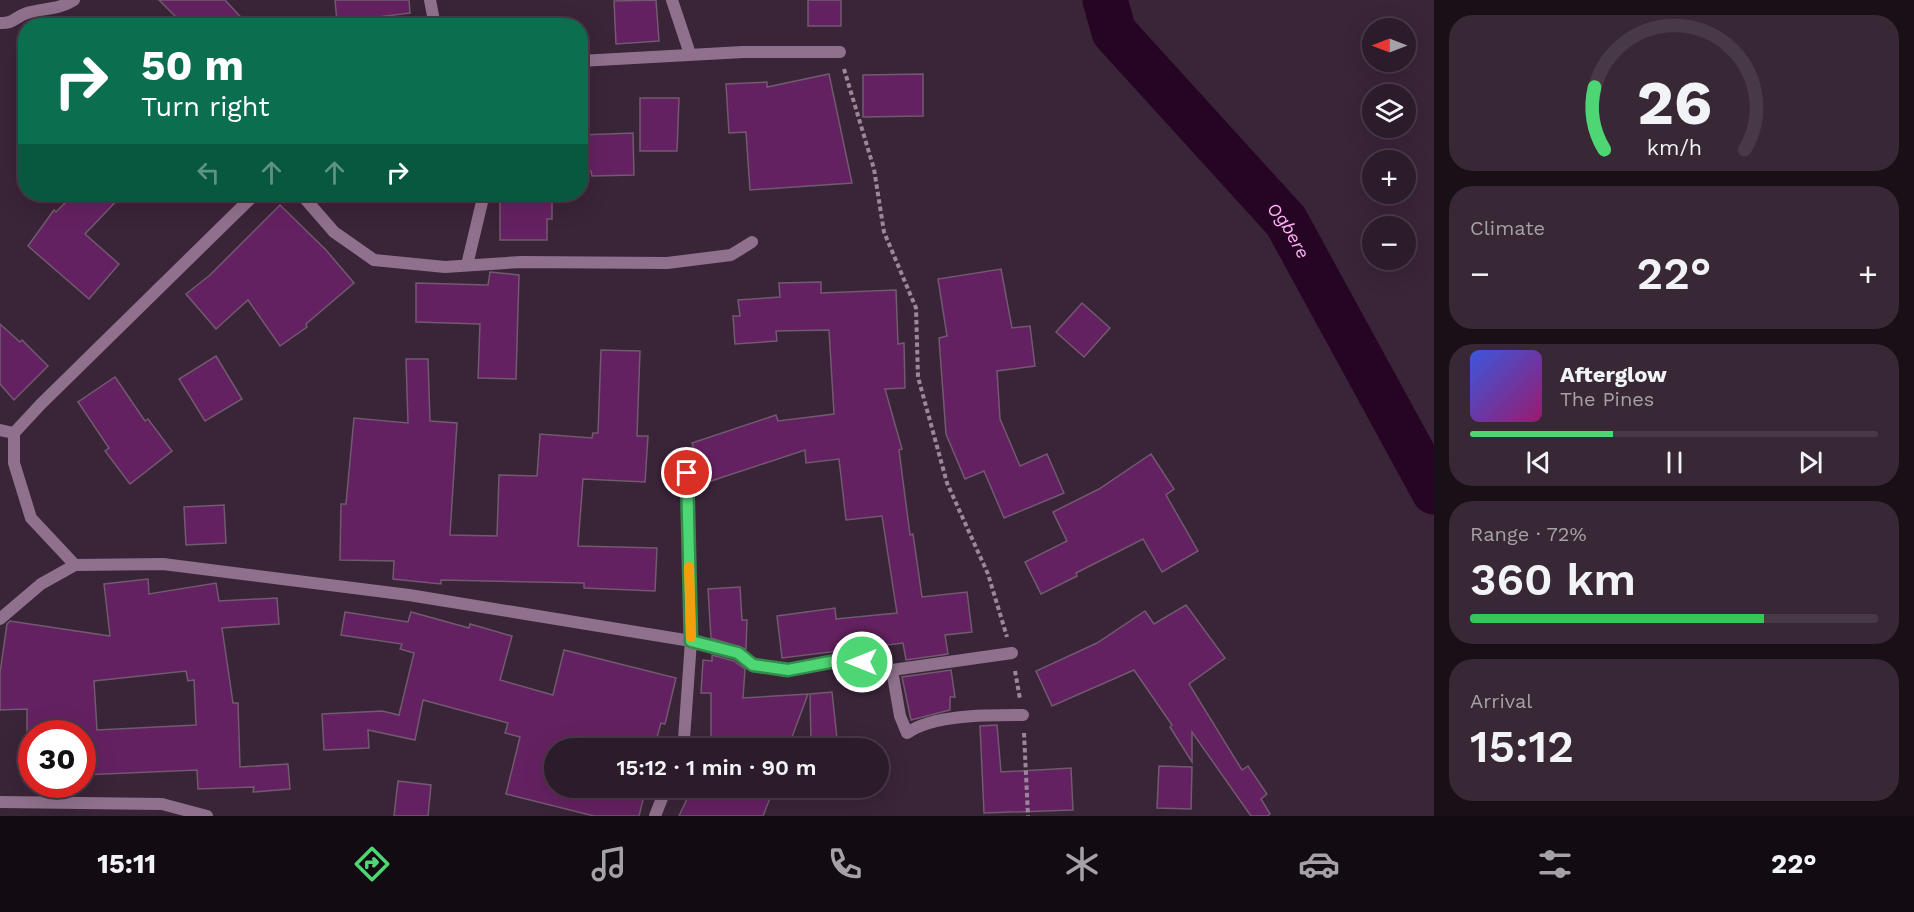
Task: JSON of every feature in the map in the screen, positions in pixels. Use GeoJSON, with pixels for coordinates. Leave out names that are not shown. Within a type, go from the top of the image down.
{"type":"FeatureCollection","features":[{"type":"Feature","properties":{"kind":"street"},"geometry":{"type":"LineString","coordinates":[[19,18],[25,14],[64,7],[74,0]]}},
{"type":"Feature","properties":{"kind":"street"},"geometry":{"type":"LineString","coordinates":[[430,0],[433,18]]}},
{"type":"Feature","properties":{"kind":"street"},"geometry":{"type":"LineString","coordinates":[[672,0],[690,54]]}},
{"type":"Feature","properties":{"kind":"street"},"geometry":{"type":"LineString","coordinates":[[0,23],[10,24],[18,19]]}},
{"type":"Feature","properties":{"kind":"street"},"geometry":{"type":"LineString","coordinates":[[588,60],[690,54],[840,52]]}},
{"type":"Feature","properties":{"kind":"street"},"geometry":{"type":"LineString","coordinates":[[75,565],[31,518],[14,463],[14,434],[41,404],[248,201]]}},
{"type":"Feature","properties":{"kind":"street"},"geometry":{"type":"LineString","coordinates":[[307,201],[334,232],[374,260],[445,267],[521,262],[667,263],[731,255],[752,242]]}},
{"type":"Feature","properties":{"kind":"street"},"geometry":{"type":"LineString","coordinates":[[467,265],[482,201]]}},
{"type":"Feature","properties":{"kind":"street"},"geometry":{"type":"LineString","coordinates":[[0,430],[14,434]]}},
{"type":"Feature","properties":{"kind":"street"},"geometry":{"type":"LineString","coordinates":[[684,738],[691,641],[687,473]]}},
{"type":"Feature","properties":{"kind":"street"},"geometry":{"type":"LineString","coordinates":[[0,619],[41,584],[75,565],[163,564],[409,595],[691,641],[738,653],[753,665],[788,670],[846,659],[879,664],[892,670],[1012,653]]}},
{"type":"Feature","properties":{"kind":"street"},"geometry":{"type":"LineString","coordinates":[[892,670],[900,716],[907,733],[917,726],[982,715],[1023,715]]}},
{"type":"Feature","properties":{"kind":"street"},"geometry":{"type":"LineString","coordinates":[[655,816],[662,798]]}},
{"type":"Feature","properties":{"kind":"street"},"geometry":{"type":"LineString","coordinates":[[0,802],[162,804],[207,816]]}},
{"type":"Feature","properties":{"kind":"street"},"geometry":{"type":"LineString","coordinates":[[73,816],[75,803]]}},
{"type":"Feature","properties":{"kind":"path"},"geometry":{"type":"LineString","coordinates":[[840,52],[874,169],[884,232],[916,308],[918,377],[947,483],[988,573],[1012,653],[1023,715],[1028,816]]}},
{"type":"Feature","properties":{"kind":"building"},"geometry":{"type":"Polygon","coordinates":[[[159,0],[225,0],[242,18],[177,18],[159,0]]]}},
{"type":"Feature","properties":{"kind":"building"},"geometry":{"type":"Polygon","coordinates":[[[335,0],[409,0],[410,13],[369,18],[337,18],[335,0]]]}},
{"type":"Feature","properties":{"kind":"building"},"geometry":{"type":"Polygon","coordinates":[[[656,0],[659,41],[616,44],[614,1],[656,0]]]}},
{"type":"Feature","properties":{"kind":"building"},"geometry":{"type":"Polygon","coordinates":[[[808,0],[841,0],[841,26],[808,26],[808,0]]]}},
{"type":"Feature","properties":{"kind":"building"},"geometry":{"type":"Polygon","coordinates":[[[829,74],[852,183],[750,190],[746,132],[729,133],[726,84],[767,82],[767,87],[829,74]]]}},
{"type":"Feature","properties":{"kind":"building"},"geometry":{"type":"Polygon","coordinates":[[[923,74],[923,116],[863,117],[863,75],[923,74]]]}},
{"type":"Feature","properties":{"kind":"building"},"geometry":{"type":"Polygon","coordinates":[[[640,98],[679,98],[677,151],[640,151],[640,98]]]}},
{"type":"Feature","properties":{"kind":"building"},"geometry":{"type":"Polygon","coordinates":[[[633,133],[634,175],[592,176],[591,171],[588,172],[588,135],[633,133]]]}},
{"type":"Feature","properties":{"kind":"building"},"geometry":{"type":"Polygon","coordinates":[[[67,201],[116,201],[85,234],[119,264],[89,299],[28,246],[54,210],[56,212],[67,201]]]}},
{"type":"Feature","properties":{"kind":"building"},"geometry":{"type":"Polygon","coordinates":[[[500,201],[552,201],[552,219],[547,219],[547,240],[500,240],[500,201]]]}},
{"type":"Feature","properties":{"kind":"building"},"geometry":{"type":"Polygon","coordinates":[[[280,205],[326,250],[354,283],[306,324],[307,327],[280,346],[248,300],[216,329],[186,294],[210,275],[280,205]]]}},
{"type":"Feature","properties":{"kind":"building"},"geometry":{"type":"Polygon","coordinates":[[[1001,269],[1012,328],[1030,326],[1035,366],[997,371],[1000,419],[1020,466],[1047,454],[1064,493],[1004,518],[984,471],[965,479],[946,434],[939,338],[947,336],[938,279],[1001,269]]]}},
{"type":"Feature","properties":{"kind":"building"},"geometry":{"type":"Polygon","coordinates":[[[490,272],[519,275],[516,379],[478,378],[480,324],[416,322],[416,283],[488,285],[490,272]]]}},
{"type":"Feature","properties":{"kind":"building"},"geometry":{"type":"Polygon","coordinates":[[[821,282],[821,293],[896,290],[898,344],[904,343],[905,388],[885,389],[902,449],[899,450],[910,535],[913,534],[922,597],[967,592],[972,632],[945,635],[948,654],[906,660],[903,643],[782,658],[777,616],[835,608],[836,619],[897,613],[882,516],[846,520],[839,459],[806,463],[805,450],[705,483],[692,443],[776,415],[778,421],[834,414],[829,330],[776,331],[777,341],[735,344],[733,316],[740,316],[738,300],[780,297],[779,283],[821,282]]]}},
{"type":"Feature","properties":{"kind":"building"},"geometry":{"type":"Polygon","coordinates":[[[1082,303],[1110,328],[1084,357],[1056,332],[1082,303]]]}},
{"type":"Feature","properties":{"kind":"building"},"geometry":{"type":"Polygon","coordinates":[[[0,324],[20,342],[22,340],[48,366],[14,400],[0,384],[0,324]]]}},
{"type":"Feature","properties":{"kind":"building"},"geometry":{"type":"Polygon","coordinates":[[[601,350],[640,351],[637,436],[648,436],[645,482],[583,479],[578,546],[657,548],[655,591],[584,588],[584,583],[441,580],[441,584],[393,579],[394,561],[340,560],[341,504],[346,504],[354,418],[408,423],[406,359],[428,359],[430,421],[457,423],[450,535],[497,536],[499,475],[537,476],[540,434],[592,438],[593,433],[598,433],[601,350]]]}},
{"type":"Feature","properties":{"kind":"building"},"geometry":{"type":"Polygon","coordinates":[[[216,356],[242,399],[205,421],[179,379],[216,356]]]}},
{"type":"Feature","properties":{"kind":"building"},"geometry":{"type":"Polygon","coordinates":[[[115,377],[145,421],[148,419],[172,451],[130,484],[105,451],[109,448],[78,402],[115,377]]]}},
{"type":"Feature","properties":{"kind":"building"},"geometry":{"type":"Polygon","coordinates":[[[1151,454],[1174,489],[1166,495],[1198,551],[1162,572],[1143,539],[1076,573],[1077,576],[1041,594],[1025,562],[1067,541],[1053,512],[1099,489],[1151,454]]]}},
{"type":"Feature","properties":{"kind":"building"},"geometry":{"type":"Polygon","coordinates":[[[224,505],[226,543],[186,545],[184,507],[224,505]]]}},
{"type":"Feature","properties":{"kind":"building"},"geometry":{"type":"Polygon","coordinates":[[[148,579],[149,594],[216,583],[219,601],[277,598],[279,624],[222,628],[233,703],[238,703],[240,767],[288,764],[290,789],[253,792],[254,787],[198,789],[197,770],[96,774],[96,720],[27,720],[27,709],[0,710],[0,673],[7,624],[10,621],[110,636],[104,584],[148,579]],[[186,671],[94,681],[97,730],[196,725],[194,680],[188,681],[186,671]]]}},
{"type":"Feature","properties":{"kind":"building"},"geometry":{"type":"Polygon","coordinates":[[[740,587],[742,620],[747,620],[746,649],[711,638],[708,589],[740,587]]]}},
{"type":"Feature","properties":{"kind":"building"},"geometry":{"type":"Polygon","coordinates":[[[1186,605],[1225,658],[1189,684],[1242,770],[1248,766],[1267,794],[1261,799],[1270,814],[1268,816],[1251,816],[1192,732],[1192,762],[1170,727],[1172,725],[1134,670],[1052,706],[1036,671],[1097,643],[1145,611],[1154,624],[1186,605]]]}},
{"type":"Feature","properties":{"kind":"building"},"geometry":{"type":"Polygon","coordinates":[[[345,612],[408,622],[411,612],[469,628],[470,624],[512,636],[500,680],[553,695],[564,650],[676,678],[665,724],[661,723],[657,738],[544,738],[544,798],[644,798],[639,816],[594,816],[506,794],[520,737],[505,733],[508,723],[423,700],[415,740],[368,730],[369,748],[324,750],[322,714],[382,711],[399,715],[414,653],[400,649],[402,644],[341,635],[345,612]]]}},
{"type":"Feature","properties":{"kind":"building"},"geometry":{"type":"Polygon","coordinates":[[[712,655],[734,661],[745,669],[743,698],[808,694],[792,738],[711,738],[711,693],[701,693],[703,660],[712,661],[712,655]]]}},
{"type":"Feature","properties":{"kind":"building"},"geometry":{"type":"Polygon","coordinates":[[[951,670],[955,697],[950,697],[950,710],[911,720],[902,677],[951,670]]]}},
{"type":"Feature","properties":{"kind":"building"},"geometry":{"type":"Polygon","coordinates":[[[832,692],[837,738],[811,738],[810,694],[832,692]]]}},
{"type":"Feature","properties":{"kind":"building"},"geometry":{"type":"Polygon","coordinates":[[[997,725],[1001,772],[1071,768],[1073,810],[984,813],[980,726],[997,725]]]}},
{"type":"Feature","properties":{"kind":"building"},"geometry":{"type":"Polygon","coordinates":[[[1159,766],[1192,767],[1191,809],[1157,808],[1159,766]]]}},
{"type":"Feature","properties":{"kind":"building"},"geometry":{"type":"Polygon","coordinates":[[[398,781],[431,785],[428,816],[394,816],[398,781]]]}},
{"type":"Feature","properties":{"kind":"building"},"geometry":{"type":"Polygon","coordinates":[[[687,798],[770,798],[763,816],[679,816],[687,798]]]}},
{"type":"Feature","properties":{"kind":"waterway","name":"Ogbere"},"geometry":{"type":"LineString","coordinates":[[1105,0],[1114,32],[1286,221],[1434,492]]}},
{"type":"Feature","properties":{"kind":"slow traffic"},"geometry":{"type":"LineString","coordinates":[[689,567],[691,637]]}},
{"type":"Feature","properties":{"kind":"route"},"geometry":{"type":"LineString","coordinates":[[687,473],[691,641],[738,653],[753,665],[788,670],[846,659],[862,662]]}}]}
